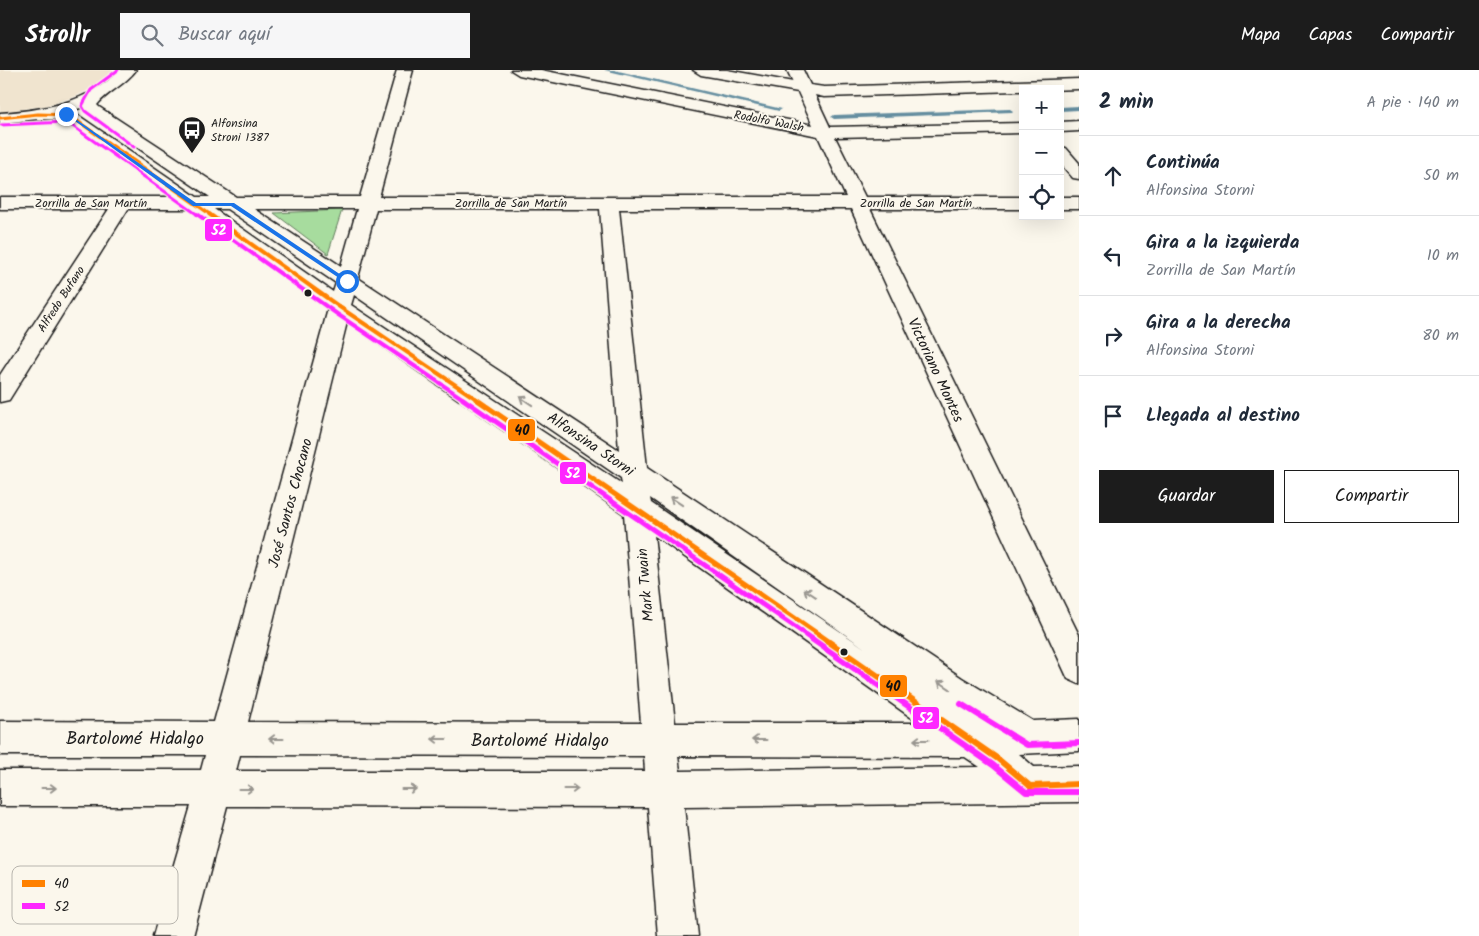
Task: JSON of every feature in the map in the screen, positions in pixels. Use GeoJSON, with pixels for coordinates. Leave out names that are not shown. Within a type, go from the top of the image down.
{"type":"FeatureCollection","features":[{"type":"Feature","properties":{"kind":"street","name":"Alfonsina Storni"},"geometry":{"type":"LineString","coordinates":[[0,118],[38,114],[66,107],[97,95],[117,82],[128,70]]}},
{"type":"Feature","properties":{"kind":"street","name":"José Santos Chocano"},"geometry":{"type":"LineString","coordinates":[[178,918],[228,739],[367,203],[405,70]]}},
{"type":"Feature","properties":{"kind":"street","name":"Rodolfo Walsh"},"geometry":{"type":"LineString","coordinates":[[519,70],[824,132],[870,133],[1019,128]]}},
{"type":"Feature","properties":{"kind":"street"},"geometry":{"type":"LineString","coordinates":[[701,70],[804,90],[840,92],[1079,84]]}},
{"type":"Feature","properties":{"kind":"street","name":"Victoriano Montes"},"geometry":{"type":"LineString","coordinates":[[795,70],[1079,669]]}},
{"type":"Feature","properties":{"kind":"street"},"geometry":{"type":"LineString","coordinates":[[992,70],[1017,100]]}},
{"type":"Feature","properties":{"kind":"street","name":"Alfonsina Storni"},"geometry":{"type":"LineString","coordinates":[[97,95],[89,106],[93,110],[232,204],[344,295],[637,508],[998,759],[1030,786]]}},
{"type":"Feature","properties":{"kind":"street","name":"Alfonsina Storni"},"geometry":{"type":"LineString","coordinates":[[38,114],[69,116],[194,204],[633,472],[950,689],[1030,738]]}},
{"type":"Feature","properties":{"kind":"street"},"geometry":{"type":"LineString","coordinates":[[1064,127],[1079,126]]}},
{"type":"Feature","properties":{"kind":"street"},"geometry":{"type":"LineString","coordinates":[[1064,157],[1079,174]]}},
{"type":"Feature","properties":{"kind":"street","name":"Zorrilla de San Martín"},"geometry":{"type":"LineString","coordinates":[[0,203],[1019,203]]}},
{"type":"Feature","properties":{"kind":"street","name":"Alfredo Bufano"},"geometry":{"type":"LineString","coordinates":[[0,394],[122,203]]}},
{"type":"Feature","properties":{"kind":"street"},"geometry":{"type":"LineString","coordinates":[[1064,203],[1079,203]]}},
{"type":"Feature","properties":{"kind":"street","name":"Mark Twain"},"geometry":{"type":"LineString","coordinates":[[609,204],[678,936]]}},
{"type":"Feature","properties":{"kind":"street","name":"Bartolomé Hidalgo"},"geometry":{"type":"LineString","coordinates":[[0,738],[970,740],[1079,735]]}},
{"type":"Feature","properties":{"kind":"street"},"geometry":{"type":"LineString","coordinates":[[0,788],[664,789],[1079,784]]}},
{"type":"Feature","properties":{"kind":"shaded area"},"geometry":{"type":"Polygon","coordinates":[[[0,70],[114,70],[97,86],[74,97],[44,106],[0,112],[0,70]]]}},
{"type":"Feature","properties":{"kind":"green space"},"geometry":{"type":"Polygon","coordinates":[[[342,210],[328,254],[274,213],[342,210]]]}},
{"type":"Feature","properties":{"kind":"waterway"},"geometry":{"type":"LineString","coordinates":[[607,70],[779,109]]}},
{"type":"Feature","properties":{"kind":"waterway"},"geometry":{"type":"LineString","coordinates":[[1064,109],[1079,108]]}},
{"type":"Feature","properties":{"kind":"waterway"},"geometry":{"type":"LineString","coordinates":[[834,117],[1010,111]]}},
{"type":"Feature","properties":{"kind":"transit line","name":"52"},"geometry":{"type":"LineString","coordinates":[[118,70],[96,85],[86,95],[82,106],[85,111],[134,147]]}},
{"type":"Feature","properties":{"kind":"transit line","name":"40"},"geometry":{"type":"LineString","coordinates":[[0,118],[38,114],[69,115],[341,308],[637,508],[998,759],[1030,786]]}},
{"type":"Feature","properties":{"kind":"transit line","name":"52"},"geometry":{"type":"LineString","coordinates":[[1,125],[67,122],[337,314],[633,514],[993,765],[1026,792],[1079,792]]}},
{"type":"Feature","properties":{"kind":"transit line","name":"52"},"geometry":{"type":"LineString","coordinates":[[961,704],[1027,745],[1079,743]]}},
{"type":"Feature","properties":{"kind":"transit line","name":"40"},"geometry":{"type":"LineString","coordinates":[[1030,786],[1079,784]]}},
{"type":"Feature","properties":{"kind":"place","name":"Alfonsina Stroni 1387"},"geometry":{"type":"Point","coordinates":[192,154]}},
{"type":"Feature","properties":{"kind":"route"},"geometry":{"type":"LineString","coordinates":[[66,114],[194,204],[232,204],[347,281]]}}]}
